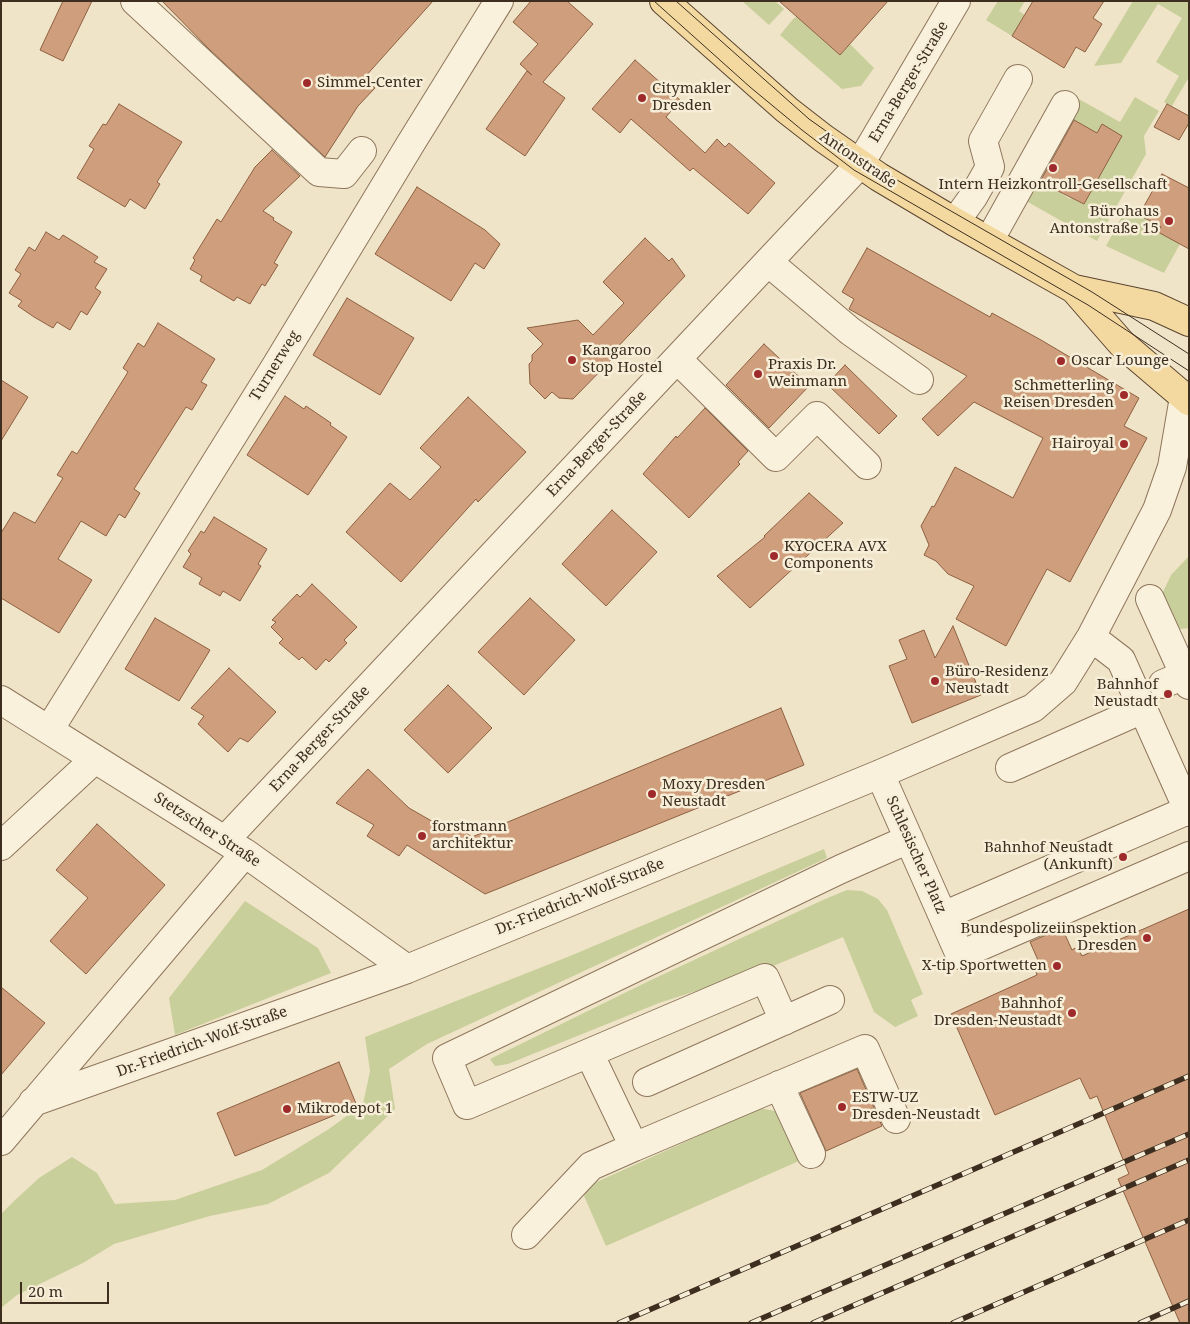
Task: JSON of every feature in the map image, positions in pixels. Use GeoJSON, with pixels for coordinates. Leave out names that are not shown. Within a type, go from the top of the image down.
{"type":"FeatureCollection","features":[{"type":"Feature","properties":{"kind":"main road","name":"Antonstraße"},"geometry":{"type":"LineString","coordinates":[[664,1],[787,110],[860,164],[956,222],[1074,289],[1154,306],[1189,322]]}},
{"type":"Feature","properties":{"kind":"main road","name":"Antonstraße"},"geometry":{"type":"LineString","coordinates":[[1074,289],[1122,344],[1186,399]]}},
{"type":"Feature","properties":{"kind":"street"},"geometry":{"type":"LineString","coordinates":[[135,1],[319,172],[344,174],[362,152]]}},
{"type":"Feature","properties":{"kind":"street","name":"Turnerweg"},"geometry":{"type":"LineString","coordinates":[[49,730],[276,366],[499,1]]}},
{"type":"Feature","properties":{"kind":"street","name":"Erna-Berger-Straße"},"geometry":{"type":"LineString","coordinates":[[235,847],[676,360],[860,164],[956,1]]}},
{"type":"Feature","properties":{"kind":"street"},"geometry":{"type":"LineString","coordinates":[[956,222],[990,167],[983,141],[1018,79]]}},
{"type":"Feature","properties":{"kind":"street"},"geometry":{"type":"LineString","coordinates":[[989,241],[1065,105]]}},
{"type":"Feature","properties":{"kind":"street"},"geometry":{"type":"LineString","coordinates":[[768,262],[850,331],[920,380]]}},
{"type":"Feature","properties":{"kind":"street"},"geometry":{"type":"LineString","coordinates":[[676,360],[776,458],[817,416],[867,465]]}},
{"type":"Feature","properties":{"kind":"street"},"geometry":{"type":"LineString","coordinates":[[943,916],[1188,811],[1121,660],[1091,637],[1157,510],[1172,467],[1186,399]]}},
{"type":"Feature","properties":{"kind":"street"},"geometry":{"type":"LineString","coordinates":[[1157,510],[1189,478]]}},
{"type":"Feature","properties":{"kind":"street"},"geometry":{"type":"LineString","coordinates":[[1150,599],[1181,679]]}},
{"type":"Feature","properties":{"kind":"street","name":"Dr.-Friedrich-Wolf-Straße"},"geometry":{"type":"LineString","coordinates":[[33,1102],[407,969],[880,774],[1033,708],[1063,682],[1091,637]]}},
{"type":"Feature","properties":{"kind":"street","name":"Stetzscher Straße"},"geometry":{"type":"LineString","coordinates":[[1,700],[235,847],[407,969]]}},
{"type":"Feature","properties":{"kind":"street"},"geometry":{"type":"LineString","coordinates":[[1010,768],[1143,710]]}},
{"type":"Feature","properties":{"kind":"street"},"geometry":{"type":"LineString","coordinates":[[1,846],[95,758]]}},
{"type":"Feature","properties":{"kind":"street","name":"Schlesischer Platz"},"geometry":{"type":"LineString","coordinates":[[880,774],[960,955],[1189,856]]}},
{"type":"Feature","properties":{"kind":"street"},"geometry":{"type":"LineString","coordinates":[[784,1021],[765,978],[467,1105],[447,1058],[841,869],[909,839]]}},
{"type":"Feature","properties":{"kind":"street"},"geometry":{"type":"LineString","coordinates":[[1,1141],[235,847]]}},
{"type":"Feature","properties":{"kind":"street"},"geometry":{"type":"LineString","coordinates":[[647,1082],[830,1000]]}},
{"type":"Feature","properties":{"kind":"street"},"geometry":{"type":"LineString","coordinates":[[526,1235],[592,1166],[865,1049],[896,1119]]}},
{"type":"Feature","properties":{"kind":"street"},"geometry":{"type":"LineString","coordinates":[[589,1053],[634,1147]]}},
{"type":"Feature","properties":{"kind":"street"},"geometry":{"type":"LineString","coordinates":[[779,1085],[811,1154]]}},
{"type":"Feature","properties":{"kind":"green space"},"geometry":{"type":"Polygon","coordinates":[[[742,1],[775,1],[784,9],[769,25],[742,1]]]}},
{"type":"Feature","properties":{"kind":"green space"},"geometry":{"type":"Polygon","coordinates":[[[998,1],[1025,1],[1019,11],[1025,15],[1012,36],[986,20],[998,1]]]}},
{"type":"Feature","properties":{"kind":"green space"},"geometry":{"type":"Polygon","coordinates":[[[1133,1],[1189,1],[1189,77],[1172,106],[1164,102],[1179,76],[1156,62],[1182,18],[1158,4],[1121,63],[1094,66],[1133,1]]]}},
{"type":"Feature","properties":{"kind":"green space"},"geometry":{"type":"Polygon","coordinates":[[[797,17],[840,55],[850,44],[874,68],[861,86],[842,89],[780,35],[797,17]]]}},
{"type":"Feature","properties":{"kind":"green space"},"geometry":{"type":"Polygon","coordinates":[[[1135,97],[1159,111],[1144,136],[1146,154],[1097,241],[1019,197],[1032,175],[1070,199],[1084,204],[1120,134],[1102,125],[1097,133],[1067,116],[1077,98],[1120,122],[1135,97]]]}},
{"type":"Feature","properties":{"kind":"green space"},"geometry":{"type":"Polygon","coordinates":[[[1127,207],[1161,227],[1158,232],[1180,244],[1164,273],[1106,246],[1127,207]]]}},
{"type":"Feature","properties":{"kind":"green space"},"geometry":{"type":"Polygon","coordinates":[[[1189,556],[1189,628],[1181,629],[1172,627],[1162,608],[1163,592],[1171,575],[1189,556]]]}},
{"type":"Feature","properties":{"kind":"green space"},"geometry":{"type":"Polygon","coordinates":[[[824,849],[827,858],[427,1044],[389,1069],[395,1109],[329,1173],[268,1204],[210,1216],[114,1244],[83,1263],[17,1295],[1,1308],[1,1214],[39,1178],[72,1157],[97,1173],[115,1204],[175,1200],[262,1170],[329,1129],[363,1104],[370,1071],[365,1037],[570,956],[824,849]]]}},
{"type":"Feature","properties":{"kind":"green space"},"geometry":{"type":"Polygon","coordinates":[[[847,890],[862,891],[878,899],[887,910],[923,994],[911,1000],[918,1016],[895,1027],[874,1012],[843,937],[773,966],[659,1003],[508,1064],[495,1066],[490,1059],[651,980],[847,890]]]}},
{"type":"Feature","properties":{"kind":"green space"},"geometry":{"type":"Polygon","coordinates":[[[245,901],[318,948],[331,973],[175,1035],[169,998],[245,901]]]}},
{"type":"Feature","properties":{"kind":"green space"},"geometry":{"type":"Polygon","coordinates":[[[760,1108],[780,1112],[799,1161],[606,1246],[584,1196],[590,1185],[760,1108]]]}},
{"type":"Feature","properties":{"kind":"building"},"geometry":{"type":"Polygon","coordinates":[[[63,1],[92,1],[63,61],[40,50],[63,1]]]}},
{"type":"Feature","properties":{"kind":"building","name":"Simmel-Center"},"geometry":{"type":"Polygon","coordinates":[[[162,1],[433,1],[364,78],[375,88],[358,106],[325,157],[210,50],[162,1]]]}},
{"type":"Feature","properties":{"kind":"building"},"geometry":{"type":"Polygon","coordinates":[[[531,1],[567,1],[593,24],[543,82],[565,98],[525,156],[486,129],[527,71],[532,75],[520,64],[538,44],[513,22],[531,1]]]}},
{"type":"Feature","properties":{"kind":"building"},"geometry":{"type":"Polygon","coordinates":[[[779,1],[888,1],[840,55],[779,1]]]}},
{"type":"Feature","properties":{"kind":"building"},"geometry":{"type":"Polygon","coordinates":[[[1033,1],[1104,1],[1093,18],[1102,24],[1085,52],[1076,47],[1064,68],[1012,36],[1033,1]]]}},
{"type":"Feature","properties":{"kind":"building"},"geometry":{"type":"Polygon","coordinates":[[[635,60],[680,100],[666,117],[705,153],[717,139],[725,147],[729,143],[775,183],[748,214],[693,168],[690,171],[631,119],[620,133],[592,109],[635,60]]]}},
{"type":"Feature","properties":{"kind":"building"},"geometry":{"type":"Polygon","coordinates":[[[119,104],[182,142],[157,182],[160,184],[145,209],[130,199],[125,207],[77,178],[94,149],[89,146],[103,124],[106,125],[119,104]]]}},
{"type":"Feature","properties":{"kind":"building"},"geometry":{"type":"Polygon","coordinates":[[[1167,104],[1189,116],[1189,123],[1179,140],[1154,127],[1167,104]]]}},
{"type":"Feature","properties":{"kind":"building"},"geometry":{"type":"Polygon","coordinates":[[[1074,120],[1097,133],[1102,124],[1122,136],[1084,204],[1046,185],[1047,183],[1041,180],[1074,120]]]}},
{"type":"Feature","properties":{"kind":"building"},"geometry":{"type":"Polygon","coordinates":[[[272,150],[300,176],[263,211],[292,232],[274,263],[278,265],[265,286],[262,284],[250,304],[237,297],[234,301],[200,281],[202,276],[190,269],[195,260],[193,258],[217,219],[221,222],[255,167],[272,150]]]}},
{"type":"Feature","properties":{"kind":"building","name":"Bürohaus Antonstraße 15"},"geometry":{"type":"Polygon","coordinates":[[[1162,174],[1189,188],[1189,249],[1158,232],[1161,227],[1139,215],[1162,174]]]}},
{"type":"Feature","properties":{"kind":"building"},"geometry":{"type":"Polygon","coordinates":[[[417,187],[485,230],[500,244],[484,269],[475,263],[451,301],[375,254],[417,187]]]}},
{"type":"Feature","properties":{"kind":"building"},"geometry":{"type":"Polygon","coordinates":[[[46,232],[59,240],[63,235],[98,257],[94,262],[107,269],[95,288],[101,292],[87,315],[81,311],[70,330],[57,322],[53,328],[34,317],[18,306],[22,301],[9,293],[21,274],[15,270],[29,247],[35,251],[46,232]]]}},
{"type":"Feature","properties":{"kind":"building"},"geometry":{"type":"Polygon","coordinates":[[[645,238],[669,261],[672,258],[685,276],[611,354],[612,359],[573,399],[559,398],[552,392],[545,399],[530,384],[529,364],[532,361],[532,355],[543,344],[527,328],[578,320],[593,335],[624,303],[603,282],[645,238]]]}},
{"type":"Feature","properties":{"kind":"building"},"geometry":{"type":"Polygon","coordinates":[[[867,248],[990,317],[992,313],[1041,340],[1139,398],[1124,426],[1147,438],[1070,582],[1047,569],[1006,646],[956,619],[974,586],[948,574],[936,561],[924,555],[929,545],[921,526],[932,506],[934,507],[955,467],[1013,498],[1043,438],[974,402],[938,436],[922,419],[967,376],[849,309],[854,299],[842,292],[867,248]]]}},
{"type":"Feature","properties":{"kind":"building"},"geometry":{"type":"Polygon","coordinates":[[[347,298],[414,338],[380,395],[313,355],[347,298]]]}},
{"type":"Feature","properties":{"kind":"building"},"geometry":{"type":"Polygon","coordinates":[[[158,323],[215,359],[201,382],[207,385],[192,410],[186,407],[134,489],[140,493],[125,518],[119,514],[106,536],[81,521],[58,559],[92,580],[59,633],[1,598],[1,533],[14,512],[35,523],[63,478],[57,475],[72,451],[77,454],[128,372],[123,368],[138,343],[144,347],[158,323]]]}},
{"type":"Feature","properties":{"kind":"building"},"geometry":{"type":"Polygon","coordinates":[[[764,344],[809,386],[769,428],[726,385],[764,344]]]}},
{"type":"Feature","properties":{"kind":"building"},"geometry":{"type":"Polygon","coordinates":[[[845,365],[897,416],[879,434],[827,384],[845,365]]]}},
{"type":"Feature","properties":{"kind":"building"},"geometry":{"type":"Polygon","coordinates":[[[1,380],[28,397],[1,441],[1,380]]]}},
{"type":"Feature","properties":{"kind":"building"},"geometry":{"type":"Polygon","coordinates":[[[285,396],[304,409],[306,406],[331,423],[330,425],[347,437],[308,495],[247,455],[285,396]]]}},
{"type":"Feature","properties":{"kind":"building"},"geometry":{"type":"Polygon","coordinates":[[[468,397],[526,452],[478,502],[476,499],[401,582],[346,532],[390,483],[410,500],[441,467],[420,448],[468,397]]]}},
{"type":"Feature","properties":{"kind":"building"},"geometry":{"type":"Polygon","coordinates":[[[705,408],[748,451],[738,462],[740,464],[689,518],[643,474],[676,436],[677,438],[705,408]]]}},
{"type":"Feature","properties":{"kind":"building","name":"KYOCERA AVX Components"},"geometry":{"type":"Polygon","coordinates":[[[809,493],[843,523],[750,608],[717,576],[765,537],[809,493]]]}},
{"type":"Feature","properties":{"kind":"building"},"geometry":{"type":"Polygon","coordinates":[[[612,510],[657,552],[606,606],[562,564],[612,510]]]}},
{"type":"Feature","properties":{"kind":"building"},"geometry":{"type":"Polygon","coordinates":[[[214,517],[267,549],[258,564],[261,566],[240,601],[223,591],[220,596],[199,584],[202,578],[183,567],[191,554],[188,551],[201,531],[204,533],[214,517]]]}},
{"type":"Feature","properties":{"kind":"building"},"geometry":{"type":"Polygon","coordinates":[[[312,584],[357,627],[344,640],[347,643],[329,662],[326,659],[316,670],[302,657],[299,660],[279,643],[283,639],[271,627],[276,622],[272,620],[297,594],[300,597],[312,584]]]}},
{"type":"Feature","properties":{"kind":"building"},"geometry":{"type":"Polygon","coordinates":[[[530,598],[575,640],[524,695],[478,652],[530,598]]]}},
{"type":"Feature","properties":{"kind":"building"},"geometry":{"type":"Polygon","coordinates":[[[155,618],[210,650],[179,701],[125,669],[155,618]]]}},
{"type":"Feature","properties":{"kind":"building","name":"Büro-Residenz Neustadt"},"geometry":{"type":"Polygon","coordinates":[[[953,626],[981,695],[912,723],[889,666],[907,659],[899,640],[924,630],[935,658],[953,626]]]}},
{"type":"Feature","properties":{"kind":"building"},"geometry":{"type":"Polygon","coordinates":[[[229,668],[276,712],[248,742],[240,738],[228,752],[198,724],[204,716],[191,708],[229,668]]]}},
{"type":"Feature","properties":{"kind":"building"},"geometry":{"type":"Polygon","coordinates":[[[448,685],[492,728],[448,773],[404,730],[448,685]]]}},
{"type":"Feature","properties":{"kind":"building","name":"Moxy Dresden Neustadt"},"geometry":{"type":"Polygon","coordinates":[[[781,708],[804,765],[485,894],[407,845],[399,856],[367,836],[374,825],[336,803],[368,769],[409,808],[449,831],[453,824],[472,837],[781,708]]]}},
{"type":"Feature","properties":{"kind":"building"},"geometry":{"type":"Polygon","coordinates":[[[97,824],[165,885],[86,974],[50,941],[88,898],[56,870],[97,824]]]}},
{"type":"Feature","properties":{"kind":"building","name":"Bahnhof Dresden-Neustadt"},"geometry":{"type":"Polygon","coordinates":[[[1189,909],[1189,1323],[1180,1323],[1118,1179],[1129,1174],[1097,1096],[1090,1099],[1080,1078],[995,1115],[951,1014],[1037,975],[1035,969],[1041,967],[1030,942],[1062,928],[1072,950],[1075,948],[1077,951],[1079,950],[1082,956],[1189,909]]]}},
{"type":"Feature","properties":{"kind":"building"},"geometry":{"type":"Polygon","coordinates":[[[1,987],[45,1023],[1,1075],[1,987]]]}},
{"type":"Feature","properties":{"kind":"building","name":"Mikrodepot 1"},"geometry":{"type":"Polygon","coordinates":[[[339,1062],[357,1106],[235,1156],[217,1113],[339,1062]]]}},
{"type":"Feature","properties":{"kind":"building","name":"ESTW-UZ Dresden-Neustadt"},"geometry":{"type":"Polygon","coordinates":[[[857,1069],[882,1126],[826,1151],[800,1093],[857,1069]]]}},
{"type":"Feature","properties":{"kind":"tram line"},"geometry":{"type":"LineString","coordinates":[[654,1],[750,87],[854,170],[1088,305],[1189,371]]}},
{"type":"Feature","properties":{"kind":"tram line"},"geometry":{"type":"LineString","coordinates":[[676,1],[809,119],[864,158],[897,180],[1092,292],[1189,354]]}},
{"type":"Feature","properties":{"kind":"railway"},"geometry":{"type":"LineString","coordinates":[[619,1323],[1189,1076]]}},
{"type":"Feature","properties":{"kind":"railway"},"geometry":{"type":"LineString","coordinates":[[751,1323],[1189,1134]]}},
{"type":"Feature","properties":{"kind":"railway"},"geometry":{"type":"LineString","coordinates":[[813,1323],[1189,1160]]}},
{"type":"Feature","properties":{"kind":"railway"},"geometry":{"type":"LineString","coordinates":[[953,1323],[1189,1220]]}},
{"type":"Feature","properties":{"kind":"railway"},"geometry":{"type":"LineString","coordinates":[[1140,1323],[1189,1301]]}},
{"type":"Feature","properties":{"kind":"place","name":"Simmel-Center"},"geometry":{"type":"Point","coordinates":[307,83]}},
{"type":"Feature","properties":{"kind":"place","name":"Citymakler Dresden"},"geometry":{"type":"Point","coordinates":[642,98]}},
{"type":"Feature","properties":{"kind":"place","name":"Intern Heizkontroll-Gesellschaft"},"geometry":{"type":"Point","coordinates":[1053,168]}},
{"type":"Feature","properties":{"kind":"place","name":"Bürohaus Antonstraße 15"},"geometry":{"type":"Point","coordinates":[1169,221]}},
{"type":"Feature","properties":{"kind":"place","name":"Kangaroo Stop Hostel"},"geometry":{"type":"Point","coordinates":[572,360]}},
{"type":"Feature","properties":{"kind":"place","name":"Oscar Lounge"},"geometry":{"type":"Point","coordinates":[1061,361]}},
{"type":"Feature","properties":{"kind":"place","name":"Praxis Dr. Weinmann"},"geometry":{"type":"Point","coordinates":[758,374]}},
{"type":"Feature","properties":{"kind":"place","name":"Schmetterling Reisen Dresden"},"geometry":{"type":"Point","coordinates":[1124,395]}},
{"type":"Feature","properties":{"kind":"place","name":"Hairoyal"},"geometry":{"type":"Point","coordinates":[1124,444]}},
{"type":"Feature","properties":{"kind":"place","name":"KYOCERA AVX Components"},"geometry":{"type":"Point","coordinates":[774,556]}},
{"type":"Feature","properties":{"kind":"place","name":"Büro-Residenz Neustadt"},"geometry":{"type":"Point","coordinates":[935,681]}},
{"type":"Feature","properties":{"kind":"place","name":"Bahnhof Neustadt"},"geometry":{"type":"Point","coordinates":[1168,694]}},
{"type":"Feature","properties":{"kind":"place","name":"Moxy Dresden Neustadt"},"geometry":{"type":"Point","coordinates":[652,794]}},
{"type":"Feature","properties":{"kind":"place","name":"forstmann architektur"},"geometry":{"type":"Point","coordinates":[422,836]}},
{"type":"Feature","properties":{"kind":"place","name":"Bahnhof Neustadt (Ankunft)"},"geometry":{"type":"Point","coordinates":[1123,857]}},
{"type":"Feature","properties":{"kind":"place","name":"Bundespolizeiinspektion Dresden"},"geometry":{"type":"Point","coordinates":[1147,938]}},
{"type":"Feature","properties":{"kind":"place","name":"X-tip Sportwetten"},"geometry":{"type":"Point","coordinates":[1057,966]}},
{"type":"Feature","properties":{"kind":"place","name":"Bahnhof Dresden-Neustadt"},"geometry":{"type":"Point","coordinates":[1072,1013]}},
{"type":"Feature","properties":{"kind":"place","name":"ESTW-UZ Dresden-Neustadt"},"geometry":{"type":"Point","coordinates":[842,1107]}},
{"type":"Feature","properties":{"kind":"place","name":"Mikrodepot 1"},"geometry":{"type":"Point","coordinates":[287,1109]}}]}
